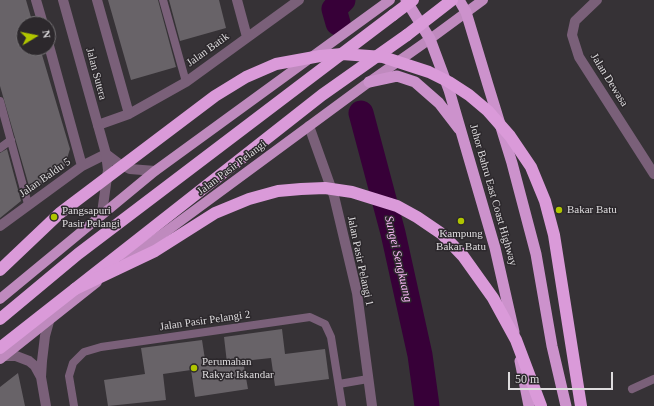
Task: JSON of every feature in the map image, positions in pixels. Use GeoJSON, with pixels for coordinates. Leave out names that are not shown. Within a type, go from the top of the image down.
{"type":"FeatureCollection","features":[{"type":"Feature","properties":{"kind":"highway","name":"Johor Bahru East Coast Highway"},"geometry":{"type":"LineString","coordinates":[[406,0],[430,39],[464,136],[500,266],[529,406]]}},
{"type":"Feature","properties":{"kind":"highway"},"geometry":{"type":"LineString","coordinates":[[0,319],[78,254],[413,0]]}},
{"type":"Feature","properties":{"kind":"highway"},"geometry":{"type":"LineString","coordinates":[[1,354],[75,289],[322,95],[452,0]]}},
{"type":"Feature","properties":{"kind":"highway"},"geometry":{"type":"LineString","coordinates":[[459,0],[466,12],[512,163],[536,254],[552,346],[566,406]]}},
{"type":"Feature","properties":{"kind":"highway"},"geometry":{"type":"LineString","coordinates":[[0,270],[60,213],[214,96],[246,77],[276,64],[320,56],[342,54],[383,57],[429,72],[449,82],[469,95],[488,111],[510,136],[531,167],[546,201],[554,235],[581,406]]}},
{"type":"Feature","properties":{"kind":"highway"},"geometry":{"type":"LineString","coordinates":[[368,82],[397,76],[415,82],[439,103],[464,136]]}},
{"type":"Feature","properties":{"kind":"highway"},"geometry":{"type":"LineString","coordinates":[[75,289],[155,251],[215,213],[249,199],[278,191],[301,189],[325,188],[352,192],[397,206],[417,217],[442,234],[463,256],[493,298],[516,340],[540,406]]}},
{"type":"Feature","properties":{"kind":"main road"},"geometry":{"type":"LineString","coordinates":[[0,299],[102,213],[155,171],[390,0]]}},
{"type":"Feature","properties":{"kind":"main road","name":"Jalan Pasir Pelangi"},"geometry":{"type":"LineString","coordinates":[[1,354],[368,82],[483,0]]}},
{"type":"Feature","properties":{"kind":"street"},"geometry":{"type":"LineString","coordinates":[[36,0],[41,16]]}},
{"type":"Feature","properties":{"kind":"street","name":"Jalan Sutera"},"geometry":{"type":"LineString","coordinates":[[63,0],[106,154],[108,170],[102,213]]}},
{"type":"Feature","properties":{"kind":"street"},"geometry":{"type":"LineString","coordinates":[[96,0],[129,114]]}},
{"type":"Feature","properties":{"kind":"street"},"geometry":{"type":"LineString","coordinates":[[237,0],[247,37]]}},
{"type":"Feature","properties":{"kind":"street","name":"Jalan Batik"},"geometry":{"type":"LineString","coordinates":[[98,125],[129,114],[186,82],[299,0]]}},
{"type":"Feature","properties":{"kind":"street","name":"Jalan Dewasa"},"geometry":{"type":"LineString","coordinates":[[597,0],[575,21],[572,35],[579,57],[654,174]]}},
{"type":"Feature","properties":{"kind":"street"},"geometry":{"type":"LineString","coordinates":[[52,56],[82,166]]}},
{"type":"Feature","properties":{"kind":"street","name":"Jalan Pasir Pelangi 1"},"geometry":{"type":"LineString","coordinates":[[309,126],[334,196],[357,293],[372,406]]}},
{"type":"Feature","properties":{"kind":"street"},"geometry":{"type":"LineString","coordinates":[[106,154],[118,164],[130,169],[155,171]]}},
{"type":"Feature","properties":{"kind":"street","name":"Jalan Baldu 5"},"geometry":{"type":"LineString","coordinates":[[0,226],[28,204],[82,166],[106,154]]}},
{"type":"Feature","properties":{"kind":"street"},"geometry":{"type":"LineString","coordinates":[[46,406],[41,377],[44,336],[50,318]]}},
{"type":"Feature","properties":{"kind":"street"},"geometry":{"type":"LineString","coordinates":[[1,354],[16,356],[29,361],[35,366],[41,377]]}},
{"type":"Feature","properties":{"kind":"lane"},"geometry":{"type":"LineString","coordinates":[[163,0],[186,82]]}},
{"type":"Feature","properties":{"kind":"lane"},"geometry":{"type":"LineString","coordinates":[[0,101],[28,204]]}},
{"type":"Feature","properties":{"kind":"lane"},"geometry":{"type":"LineString","coordinates":[[0,148],[11,140]]}},
{"type":"Feature","properties":{"kind":"lane","name":"Jalan Pasir Pelangi 2"},"geometry":{"type":"LineString","coordinates":[[74,406],[69,376],[73,363],[84,352],[101,347],[310,317],[325,324],[331,337],[342,406]]}},
{"type":"Feature","properties":{"kind":"lane"},"geometry":{"type":"LineString","coordinates":[[339,384],[368,379]]}},
{"type":"Feature","properties":{"kind":"lane"},"geometry":{"type":"LineString","coordinates":[[632,389],[654,379]]}},
{"type":"Feature","properties":{"kind":"building"},"geometry":{"type":"Polygon","coordinates":[[[0,0],[26,0],[31,16],[16,16],[16,56],[42,56],[70,149],[64,168],[31,193],[0,86],[0,0]]]}},
{"type":"Feature","properties":{"kind":"building"},"geometry":{"type":"Polygon","coordinates":[[[108,0],[158,0],[176,67],[131,80],[108,0]]]}},
{"type":"Feature","properties":{"kind":"building"},"geometry":{"type":"Polygon","coordinates":[[[169,0],[219,0],[226,28],[180,41],[169,0]]]}},
{"type":"Feature","properties":{"kind":"building"},"geometry":{"type":"Polygon","coordinates":[[[7,149],[21,201],[0,218],[0,153],[7,149]]]}},
{"type":"Feature","properties":{"kind":"building","name":"Perumahan Rakyat Iskandar"},"geometry":{"type":"Polygon","coordinates":[[[282,329],[285,354],[325,349],[329,379],[275,386],[271,358],[243,361],[248,389],[195,397],[191,370],[163,374],[166,400],[108,406],[104,380],[145,374],[141,348],[202,340],[206,366],[227,363],[224,337],[282,329]]]}},
{"type":"Feature","properties":{"kind":"building"},"geometry":{"type":"Polygon","coordinates":[[[18,373],[25,406],[0,406],[0,387],[18,373]]]}},
{"type":"Feature","properties":{"kind":"waterway","name":"Sungei Sengkuang"},"geometry":{"type":"LineString","coordinates":[[338,23],[334,9],[343,0]]}},
{"type":"Feature","properties":{"kind":"waterway","name":"Sungei Sengkuang"},"geometry":{"type":"LineString","coordinates":[[361,113],[393,233],[420,355],[427,406]]}},
{"type":"Feature","properties":{"kind":"place","name":"Bakar Batu"},"geometry":{"type":"Point","coordinates":[559,210]}},
{"type":"Feature","properties":{"kind":"place","name":"Pangsapuri Pasir Pelangi"},"geometry":{"type":"Point","coordinates":[54,217]}},
{"type":"Feature","properties":{"kind":"place","name":"Kampung Bakar Batu"},"geometry":{"type":"Point","coordinates":[461,221]}},
{"type":"Feature","properties":{"kind":"place","name":"Perumahan Rakyat Iskandar"},"geometry":{"type":"Point","coordinates":[194,368]}}]}
